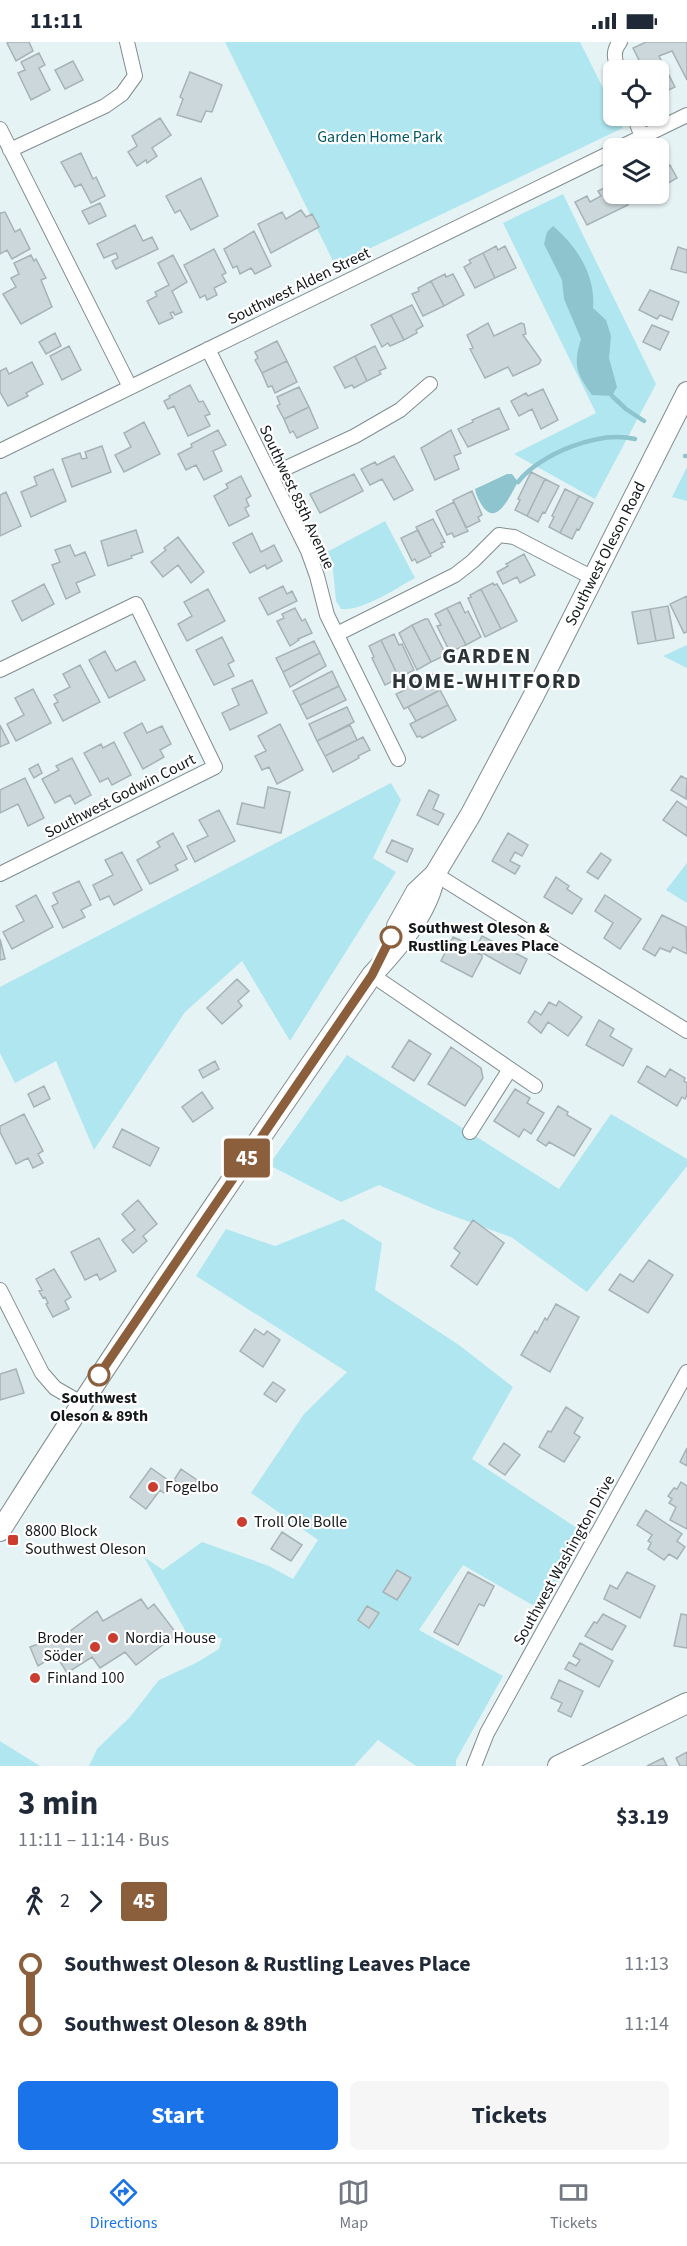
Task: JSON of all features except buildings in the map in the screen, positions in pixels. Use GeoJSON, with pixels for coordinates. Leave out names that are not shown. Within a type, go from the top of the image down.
{"type":"FeatureCollection","features":[{"type":"Feature","properties":{"kind":"main road","name":"Southwest Oleson Road"},"geometry":{"type":"LineString","coordinates":[[0,1531],[81,1403],[372,975],[391,954],[429,900],[435,874],[476,804],[687,392]]}},
{"type":"Feature","properties":{"kind":"main road"},"geometry":{"type":"LineString","coordinates":[[558,1766],[687,1703]]}},
{"type":"Feature","properties":{"kind":"street"},"geometry":{"type":"LineString","coordinates":[[10,150],[105,106],[122,94],[135,76],[127,42]]}},
{"type":"Feature","properties":{"kind":"street"},"geometry":{"type":"LineString","coordinates":[[615,60],[616,46],[620,42]]}},
{"type":"Feature","properties":{"kind":"street"},"geometry":{"type":"LineString","coordinates":[[638,126],[642,137],[687,115]]}},
{"type":"Feature","properties":{"kind":"street"},"geometry":{"type":"LineString","coordinates":[[0,129],[130,387]]}},
{"type":"Feature","properties":{"kind":"street","name":"Southwest Alden Street"},"geometry":{"type":"LineString","coordinates":[[0,451],[603,156]]}},
{"type":"Feature","properties":{"kind":"street","name":"Southwest 85th Avenue"},"geometry":{"type":"LineString","coordinates":[[208,349],[308,551],[327,615],[398,759]]}},
{"type":"Feature","properties":{"kind":"street"},"geometry":{"type":"LineString","coordinates":[[271,475],[355,436],[400,410],[430,384]]}},
{"type":"Feature","properties":{"kind":"street"},"geometry":{"type":"LineString","coordinates":[[336,634],[456,575],[474,561],[499,535],[514,537],[593,578]]}},
{"type":"Feature","properties":{"kind":"street","name":"Southwest Godwin Court"},"geometry":{"type":"LineString","coordinates":[[0,670],[136,604],[215,767],[0,874]]}},
{"type":"Feature","properties":{"kind":"street"},"geometry":{"type":"LineString","coordinates":[[435,874],[687,1031]]}},
{"type":"Feature","properties":{"kind":"street"},"geometry":{"type":"LineString","coordinates":[[372,975],[535,1086]]}},
{"type":"Feature","properties":{"kind":"street"},"geometry":{"type":"LineString","coordinates":[[470,1132],[510,1069]]}},
{"type":"Feature","properties":{"kind":"street"},"geometry":{"type":"LineString","coordinates":[[0,1290],[42,1373],[55,1388],[81,1403]]}},
{"type":"Feature","properties":{"kind":"street","name":"Southwest Washington Drive"},"geometry":{"type":"LineString","coordinates":[[474,1766],[487,1733],[685,1379]]}},
{"type":"Feature","properties":{"kind":"green space","name":"Garden Home Park"},"geometry":{"type":"Polygon","coordinates":[[[225,42],[580,42],[603,88],[603,126],[622,126],[623,128],[335,265],[225,42]]]}},
{"type":"Feature","properties":{"kind":"green space"},"geometry":{"type":"Polygon","coordinates":[[[563,194],[656,384],[595,499],[514,454],[596,413],[503,223],[563,194]]]}},
{"type":"Feature","properties":{"kind":"green space"},"geometry":{"type":"Polygon","coordinates":[[[687,467],[687,501],[672,497],[687,467]]]}},
{"type":"Feature","properties":{"kind":"green space"},"geometry":{"type":"Polygon","coordinates":[[[385,521],[415,578],[369,603],[350,609],[341,609],[336,601],[333,570],[327,552],[385,521]]]}},
{"type":"Feature","properties":{"kind":"green space"},"geometry":{"type":"Polygon","coordinates":[[[687,645],[687,668],[663,656],[687,645]]]}},
{"type":"Feature","properties":{"kind":"green space"},"geometry":{"type":"Polygon","coordinates":[[[391,783],[401,800],[373,858],[396,872],[290,1041],[242,961],[185,1012],[94,1150],[56,1061],[15,1083],[0,1053],[0,987],[391,783]]]}},
{"type":"Feature","properties":{"kind":"green space"},"geometry":{"type":"Polygon","coordinates":[[[687,863],[687,903],[666,890],[687,863]]]}},
{"type":"Feature","properties":{"kind":"green space"},"geometry":{"type":"Polygon","coordinates":[[[347,1055],[559,1189],[611,1114],[687,1159],[687,1166],[587,1292],[511,1237],[437,1210],[379,1185],[341,1202],[269,1165],[347,1055]]]}},
{"type":"Feature","properties":{"kind":"green space"},"geometry":{"type":"Polygon","coordinates":[[[343,1219],[382,1243],[375,1290],[459,1345],[513,1387],[472,1459],[583,1532],[543,1611],[463,1565],[419,1630],[503,1676],[456,1760],[456,1766],[416,1766],[378,1740],[354,1766],[89,1766],[97,1749],[130,1717],[159,1680],[196,1663],[219,1649],[222,1638],[190,1639],[144,1557],[163,1570],[202,1542],[269,1566],[293,1579],[318,1540],[251,1493],[304,1414],[347,1372],[196,1276],[226,1229],[275,1246],[343,1219]]]}},
{"type":"Feature","properties":{"kind":"green space"},"geometry":{"type":"Polygon","coordinates":[[[0,1741],[3,1743],[40,1766],[0,1766],[0,1741]]]}},
{"type":"Feature","properties":{"kind":"shaded area"},"geometry":{"type":"Polygon","coordinates":[[[553,226],[570,243],[583,262],[591,285],[593,308],[606,320],[611,336],[609,358],[617,387],[612,396],[592,395],[579,374],[577,356],[581,339],[564,299],[562,280],[544,244],[547,232],[553,226]]]}},
{"type":"Feature","properties":{"kind":"shaded area"},"geometry":{"type":"Polygon","coordinates":[[[507,474],[512,474],[518,482],[499,511],[489,512],[483,507],[475,489],[507,474]]]}},
{"type":"Feature","properties":{"kind":"waterway"},"geometry":{"type":"LineString","coordinates":[[612,396],[644,421]]}},
{"type":"Feature","properties":{"kind":"waterway"},"geometry":{"type":"LineString","coordinates":[[518,482],[540,462],[571,447],[605,438],[635,439]]}},
{"type":"Feature","properties":{"kind":"bus line","name":"45"},"geometry":{"type":"LineString","coordinates":[[99,1375],[372,975],[391,937]]}},
{"type":"Feature","properties":{"kind":"place","name":"Southwest Oleson & Rustling Leaves Place"},"geometry":{"type":"Point","coordinates":[391,937]}},
{"type":"Feature","properties":{"kind":"place","name":"Southwest Oleson & 89th"},"geometry":{"type":"Point","coordinates":[99,1375]}},
{"type":"Feature","properties":{"kind":"place","name":"Fogelbo"},"geometry":{"type":"Point","coordinates":[153,1487]}},
{"type":"Feature","properties":{"kind":"place","name":"Troll Ole Bolle"},"geometry":{"type":"Point","coordinates":[242,1522]}},
{"type":"Feature","properties":{"kind":"place","name":"8800 Block Southwest Oleson"},"geometry":{"type":"Point","coordinates":[13,1540]}},
{"type":"Feature","properties":{"kind":"place","name":"Nordia House"},"geometry":{"type":"Point","coordinates":[113,1638]}},
{"type":"Feature","properties":{"kind":"place","name":"Broder Söder"},"geometry":{"type":"Point","coordinates":[95,1647]}},
{"type":"Feature","properties":{"kind":"place","name":"Finland 100"},"geometry":{"type":"Point","coordinates":[35,1678]}},
{"type":"Feature","properties":{"kind":"district","name":"GARDEN HOME-WHITFORD"},"geometry":{"type":"Point","coordinates":[487,668]}}]}
